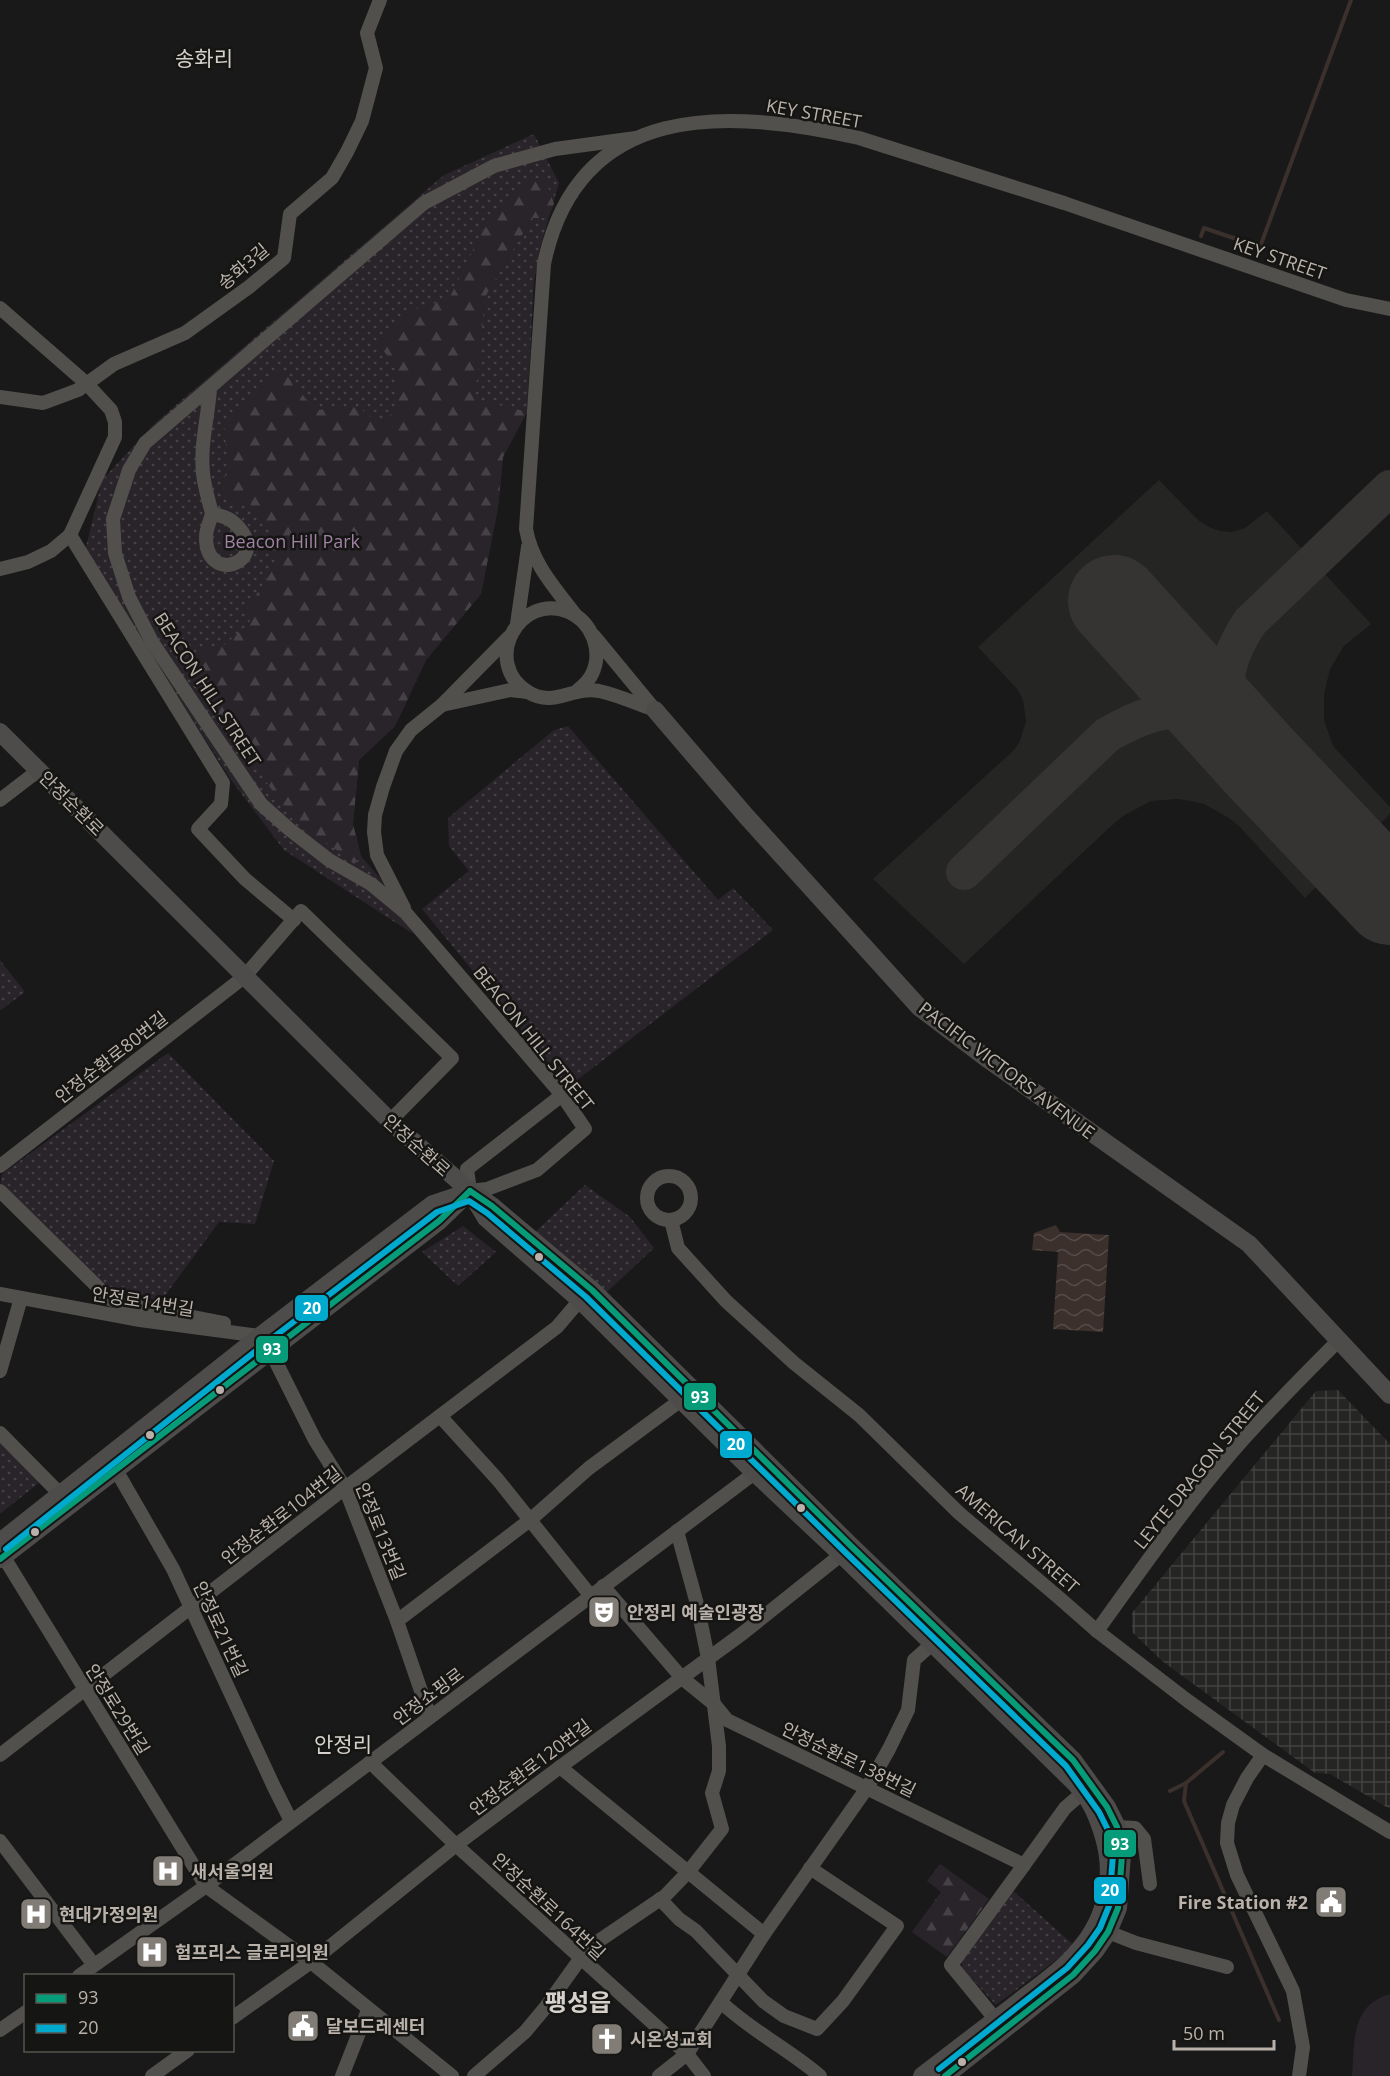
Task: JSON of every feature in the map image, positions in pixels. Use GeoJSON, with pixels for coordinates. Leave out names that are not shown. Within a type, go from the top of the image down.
{"type":"FeatureCollection","features":[{"type":"Feature","properties":{"kind":"main road","name":"PACIFIC VICTORS AVENUE"},"geometry":{"type":"LineString","coordinates":[[656,710],[746,816],[919,1007],[989,1060],[1250,1244],[1390,1395]]}},
{"type":"Feature","properties":{"kind":"main road","name":"안정순환로"},"geometry":{"type":"LineString","coordinates":[[0,732],[390,1121],[470,1191],[492,1206],[592,1290],[761,1468],[937,1639],[1073,1760],[1088,1788],[1106,1845],[1109,1866],[1105,1904],[1095,1926],[1079,1951],[945,2076]]}},
{"type":"Feature","properties":{"kind":"main road","name":"안정순환로"},"geometry":{"type":"LineString","coordinates":[[470,1191],[486,1218],[580,1300],[681,1400],[761,1468]]}},
{"type":"Feature","properties":{"kind":"main road"},"geometry":{"type":"LineString","coordinates":[[1,1552],[433,1204],[470,1191]]}},
{"type":"Feature","properties":{"kind":"main road","name":"안정순환로"},"geometry":{"type":"LineString","coordinates":[[922,2076],[1073,1976],[1095,1952],[1108,1932],[1118,1908],[1122,1885],[1122,1855],[1117,1827],[1107,1807],[1088,1788]]}},
{"type":"Feature","properties":{"kind":"street","name":"송화3길"},"geometry":{"type":"LineString","coordinates":[[0,397],[43,403],[78,390],[114,364],[186,333],[284,258],[290,214],[332,178],[362,121],[376,68],[367,33],[380,0]]}},
{"type":"Feature","properties":{"kind":"street","name":"KEY STREET"},"geometry":{"type":"LineString","coordinates":[[529,545],[526,529],[544,264],[550,235],[570,193],[605,155],[636,138],[667,128],[712,122],[756,121],[851,136],[1064,203],[1346,300],[1390,309]]}},
{"type":"Feature","properties":{"kind":"street","name":"BEACON HILL STREET"},"geometry":{"type":"LineString","coordinates":[[470,1191],[487,1189],[537,1170],[585,1129],[562,1095],[406,914],[371,884],[329,860],[261,804],[152,642],[129,597],[115,553],[113,519],[129,470],[146,443],[424,203],[494,166],[555,149],[636,138]]}},
{"type":"Feature","properties":{"kind":"street"},"geometry":{"type":"LineString","coordinates":[[0,308],[86,383],[111,410],[115,422],[115,436],[70,535],[51,551],[28,562],[0,569]]}},
{"type":"Feature","properties":{"kind":"street"},"geometry":{"type":"LineString","coordinates":[[210,389],[209,412],[203,438],[203,474],[212,514]]}},
{"type":"Feature","properties":{"kind":"street"},"geometry":{"type":"LineString","coordinates":[[70,535],[224,783],[221,804],[198,829],[245,879],[294,920],[301,911],[452,1058],[390,1121]]}},
{"type":"Feature","properties":{"kind":"street"},"geometry":{"type":"LineString","coordinates":[[529,545],[537,565],[577,617],[656,710]]}},
{"type":"Feature","properties":{"kind":"street"},"geometry":{"type":"LineString","coordinates":[[518,624],[529,545]]}},
{"type":"Feature","properties":{"kind":"street"},"geometry":{"type":"LineString","coordinates":[[406,914],[377,855],[374,832],[375,815],[396,751],[411,730],[442,705],[510,637],[518,624],[532,613],[550,609],[569,612],[577,617]]}},
{"type":"Feature","properties":{"kind":"street"},"geometry":{"type":"LineString","coordinates":[[442,705],[510,690],[553,699],[566,697],[586,683],[596,664],[596,643],[591,633]]}},
{"type":"Feature","properties":{"kind":"street"},"geometry":{"type":"LineString","coordinates":[[510,637],[507,658],[509,668],[513,678],[528,692]]}},
{"type":"Feature","properties":{"kind":"street"},"geometry":{"type":"LineString","coordinates":[[577,691],[598,691],[656,710]]}},
{"type":"Feature","properties":{"kind":"street"},"geometry":{"type":"LineString","coordinates":[[0,800],[39,770]]}},
{"type":"Feature","properties":{"kind":"street","name":"안정순환로80번길"},"geometry":{"type":"LineString","coordinates":[[0,1166],[244,977],[294,920]]}},
{"type":"Feature","properties":{"kind":"street"},"geometry":{"type":"LineString","coordinates":[[470,1191],[467,1169],[562,1095]]}},
{"type":"Feature","properties":{"kind":"street"},"geometry":{"type":"LineString","coordinates":[[0,1191],[110,1299],[266,1339]]}},
{"type":"Feature","properties":{"kind":"street","name":"AMERICAN STREET"},"geometry":{"type":"LineString","coordinates":[[672,1220],[678,1248],[726,1301],[794,1363],[859,1415],[959,1513],[1097,1631],[1263,1755],[1390,1832]]}},
{"type":"Feature","properties":{"kind":"street","name":"안정로14번길"},"geometry":{"type":"LineString","coordinates":[[0,1294],[140,1320],[266,1339]]}},
{"type":"Feature","properties":{"kind":"street"},"geometry":{"type":"LineString","coordinates":[[0,1371],[21,1298]]}},
{"type":"Feature","properties":{"kind":"street","name":"안정순환로104번길"},"geometry":{"type":"LineString","coordinates":[[0,1755],[557,1327],[580,1300]]}},
{"type":"Feature","properties":{"kind":"street","name":"안정로13번길"},"geometry":{"type":"LineString","coordinates":[[266,1339],[315,1440],[345,1488],[397,1621],[430,1717]]}},
{"type":"Feature","properties":{"kind":"street","name":"LEYTE DRAGON STREET"},"geometry":{"type":"LineString","coordinates":[[1097,1631],[1232,1452],[1338,1341]]}},
{"type":"Feature","properties":{"kind":"street"},"geometry":{"type":"LineString","coordinates":[[397,1621],[530,1520],[590,1468],[681,1400]]}},
{"type":"Feature","properties":{"kind":"street"},"geometry":{"type":"LineString","coordinates":[[440,1416],[498,1480],[590,1595]]}},
{"type":"Feature","properties":{"kind":"street"},"geometry":{"type":"LineString","coordinates":[[0,1433],[65,1499]]}},
{"type":"Feature","properties":{"kind":"street","name":"안정로21번길"},"geometry":{"type":"LineString","coordinates":[[112,1463],[173,1569],[273,1787],[291,1821]]}},
{"type":"Feature","properties":{"kind":"street","name":"안정쇼핑로"},"geometry":{"type":"LineString","coordinates":[[82,1974],[206,1886],[761,1468]]}},
{"type":"Feature","properties":{"kind":"street"},"geometry":{"type":"LineString","coordinates":[[474,2076],[525,2032],[580,1959],[600,1940],[660,1899],[689,1871],[722,1829],[712,1793],[719,1771],[719,1746],[708,1658],[697,1604],[677,1532]]}},
{"type":"Feature","properties":{"kind":"street","name":"안정순환로120번길"},"geometry":{"type":"LineString","coordinates":[[234,2017],[311,1962],[456,1845],[682,1678],[846,1550]]}},
{"type":"Feature","properties":{"kind":"street","name":"안정로29번길"},"geometry":{"type":"LineString","coordinates":[[1,1552],[206,1886]]}},
{"type":"Feature","properties":{"kind":"street","name":"안정순환로138번길"},"geometry":{"type":"LineString","coordinates":[[603,1586],[682,1678],[714,1704],[727,1720],[1024,1865]]}},
{"type":"Feature","properties":{"kind":"street"},"geometry":{"type":"LineString","coordinates":[[659,2076],[687,2054],[764,1934],[867,1788],[908,1710],[914,1660],[937,1639]]}},
{"type":"Feature","properties":{"kind":"street"},"geometry":{"type":"LineString","coordinates":[[1263,1755],[1247,1778],[1233,1805],[1228,1823],[1227,1843],[1237,1875],[1293,1991],[1303,2048],[1299,2076]]}},
{"type":"Feature","properties":{"kind":"street","name":"안정순환로164번길"},"geometry":{"type":"LineString","coordinates":[[370,1762],[456,1845],[687,2054],[704,2076]]}},
{"type":"Feature","properties":{"kind":"street"},"geometry":{"type":"LineString","coordinates":[[560,1767],[764,1934]]}},
{"type":"Feature","properties":{"kind":"street"},"geometry":{"type":"LineString","coordinates":[[1000,2025],[951,1965],[1065,1808],[1088,1788]]}},
{"type":"Feature","properties":{"kind":"street"},"geometry":{"type":"LineString","coordinates":[[1117,1827],[1135,1828],[1144,1839],[1150,1884]]}},
{"type":"Feature","properties":{"kind":"street"},"geometry":{"type":"LineString","coordinates":[[0,1841],[94,1965]]}},
{"type":"Feature","properties":{"kind":"street"},"geometry":{"type":"LineString","coordinates":[[660,1899],[679,1919],[696,1931],[763,2001],[784,2016],[817,2029],[843,2001],[897,1926],[810,1868]]}},
{"type":"Feature","properties":{"kind":"street"},"geometry":{"type":"LineString","coordinates":[[206,1886],[311,1962],[453,2076]]}},
{"type":"Feature","properties":{"kind":"street"},"geometry":{"type":"LineString","coordinates":[[1108,1932],[1136,1943],[1227,1967]]}},
{"type":"Feature","properties":{"kind":"street"},"geometry":{"type":"LineString","coordinates":[[721,2001],[746,2024],[804,2062],[820,2076]]}},
{"type":"Feature","properties":{"kind":"street"},"geometry":{"type":"LineString","coordinates":[[342,2076],[368,2010]]}},
{"type":"Feature","properties":{"kind":"street"},"geometry":{"type":"LineString","coordinates":[[0,2030],[24,2013]]}},
{"type":"Feature","properties":{"kind":"street"},"geometry":{"type":"LineString","coordinates":[[152,2076],[185,2052]]}},
{"type":"Feature","properties":{"kind":"shaded area"},"geometry":{"type":"Polygon","coordinates":[[[1159,480],[1198,520],[1220,531],[1232,532],[1245,528],[1267,511],[1371,624],[1344,646],[1330,669],[1324,694],[1324,720],[1333,746],[1390,807],[1390,814],[1305,898],[1229,818],[1204,804],[1191,801],[1177,799],[1151,801],[1123,816],[1109,828],[964,964],[873,879],[1014,750],[1020,741],[1026,721],[1023,700],[1018,690],[978,647],[1159,480]]]}},
{"type":"Feature","properties":{"kind":"shaded area"},"geometry":{"type":"Polygon","coordinates":[[[1338,1390],[1390,1444],[1390,1809],[1330,1774],[1315,1773],[1162,1661],[1132,1632],[1132,1613],[1316,1391],[1338,1390]]]}},
{"type":"Feature","properties":{"kind":"green space","name":"Beacon Hill Park"},"geometry":{"type":"Polygon","coordinates":[[[534,134],[559,183],[540,248],[534,282],[527,412],[503,457],[498,508],[481,594],[426,660],[395,726],[359,760],[353,824],[361,856],[379,877],[413,934],[284,850],[231,780],[85,551],[102,480],[155,423],[444,175],[534,134]]]}},
{"type":"Feature","properties":{"kind":"green space"},"geometry":{"type":"Polygon","coordinates":[[[545,178],[554,204],[548,218],[532,218],[485,297],[475,399],[527,412],[503,457],[498,508],[481,594],[426,660],[395,726],[359,760],[353,824],[361,856],[354,864],[295,822],[176,656],[223,646],[250,623],[247,609],[277,563],[268,525],[249,503],[227,504],[222,483],[228,467],[224,424],[280,367],[315,410],[359,407],[377,423],[396,412],[395,365],[378,344],[415,309],[449,299],[490,215],[526,183],[545,178]]]}},
{"type":"Feature","properties":{"kind":"green space"},"geometry":{"type":"Polygon","coordinates":[[[568,726],[718,900],[733,888],[773,930],[568,1087],[422,909],[469,871],[449,846],[448,818],[554,730],[568,726]]]}},
{"type":"Feature","properties":{"kind":"green space"},"geometry":{"type":"Polygon","coordinates":[[[0,960],[25,992],[1,1010],[0,1009],[0,960]]]}},
{"type":"Feature","properties":{"kind":"green space"},"geometry":{"type":"Polygon","coordinates":[[[168,1053],[274,1161],[255,1224],[219,1222],[161,1301],[110,1290],[0,1186],[2,1174],[168,1053]]]}},
{"type":"Feature","properties":{"kind":"green space"},"geometry":{"type":"Polygon","coordinates":[[[585,1185],[630,1217],[654,1248],[607,1292],[534,1233],[585,1185]]]}},
{"type":"Feature","properties":{"kind":"green space"},"geometry":{"type":"Polygon","coordinates":[[[463,1226],[496,1252],[458,1286],[422,1252],[463,1226]]]}},
{"type":"Feature","properties":{"kind":"green space"},"geometry":{"type":"Polygon","coordinates":[[[0,1441],[40,1482],[0,1514],[0,1441]]]}},
{"type":"Feature","properties":{"kind":"green space"},"geometry":{"type":"Polygon","coordinates":[[[940,1864],[989,1899],[947,1957],[912,1932],[941,1892],[927,1881],[940,1864]]]}},
{"type":"Feature","properties":{"kind":"green space"},"geometry":{"type":"Polygon","coordinates":[[[1012,1890],[1075,1946],[996,2005],[962,1968],[962,1957],[1012,1890]]]}},
{"type":"Feature","properties":{"kind":"green space"},"geometry":{"type":"Polygon","coordinates":[[[1390,1994],[1390,2076],[1352,2076],[1355,2038],[1361,2016],[1377,2000],[1390,1994]]]}},
{"type":"Feature","properties":{"kind":"water"},"geometry":{"type":"Polygon","coordinates":[[[1056,1225],[1060,1232],[1109,1235],[1103,1332],[1053,1329],[1058,1252],[1032,1250],[1034,1233],[1056,1225]]]}},
{"type":"Feature","properties":{"kind":"waterway"},"geometry":{"type":"LineString","coordinates":[[1201,236],[1204,228],[1260,247],[1351,0]]}},
{"type":"Feature","properties":{"kind":"waterway"},"geometry":{"type":"LineString","coordinates":[[1170,1791],[1186,1783],[1223,1752]]}},
{"type":"Feature","properties":{"kind":"waterway"},"geometry":{"type":"LineString","coordinates":[[1186,1783],[1184,1801],[1279,2020]]}},
{"type":"Feature","properties":{"kind":"taxiway"},"geometry":{"type":"LineString","coordinates":[[1248,746],[1238,730],[1227,699],[1228,669],[1240,638],[1250,622],[1390,488]]}},
{"type":"Feature","properties":{"kind":"taxiway"},"geometry":{"type":"LineString","coordinates":[[964,872],[1107,735],[1153,714],[1171,711],[1188,713],[1205,719],[1221,729],[1259,761]]}},
{"type":"Feature","properties":{"kind":"runway"},"geometry":{"type":"LineString","coordinates":[[1114,601],[1259,761],[1390,899]]}},
{"type":"Feature","properties":{"kind":"transit line","name":"93"},"geometry":{"type":"LineString","coordinates":[[470,1191],[492,1206],[592,1290],[851,1546],[1073,1760],[1107,1807],[1117,1827],[1122,1855],[1118,1908],[1108,1932],[1095,1951],[1073,1975],[945,2076]]}},
{"type":"Feature","properties":{"kind":"transit line","name":"93"},"geometry":{"type":"LineString","coordinates":[[0,1559],[439,1221],[470,1191]]}},
{"type":"Feature","properties":{"kind":"transit line","name":"20"},"geometry":{"type":"LineString","coordinates":[[6,1549],[266,1343],[437,1212],[469,1201],[487,1213],[586,1297],[1066,1766],[1099,1812],[1108,1830],[1113,1855],[1109,1906],[1100,1928],[1067,1968],[939,2069]]}},
{"type":"Feature","properties":{"kind":"place","name":"안정리 예술인광장"},"geometry":{"type":"Point","coordinates":[604,1612]}},
{"type":"Feature","properties":{"kind":"place","name":"새서울의원"},"geometry":{"type":"Point","coordinates":[168,1871]}},
{"type":"Feature","properties":{"kind":"place","name":"Fire Station #2"},"geometry":{"type":"Point","coordinates":[1331,1902]}},
{"type":"Feature","properties":{"kind":"place","name":"현대가정의원"},"geometry":{"type":"Point","coordinates":[36,1914]}},
{"type":"Feature","properties":{"kind":"place","name":"험프리스 글로리의원"},"geometry":{"type":"Point","coordinates":[152,1952]}},
{"type":"Feature","properties":{"kind":"place","name":"달보드레센터"},"geometry":{"type":"Point","coordinates":[303,2026]}},
{"type":"Feature","properties":{"kind":"place","name":"시온성교회"},"geometry":{"type":"Point","coordinates":[607,2039]}},
{"type":"Feature","properties":{"kind":"district","name":"송화리"},"geometry":{"type":"Point","coordinates":[204,58]}},
{"type":"Feature","properties":{"kind":"district","name":"안정리"},"geometry":{"type":"Point","coordinates":[343,1744]}},
{"type":"Feature","properties":{"kind":"district","name":"팽성읍"},"geometry":{"type":"Point","coordinates":[578,2001]}}]}
